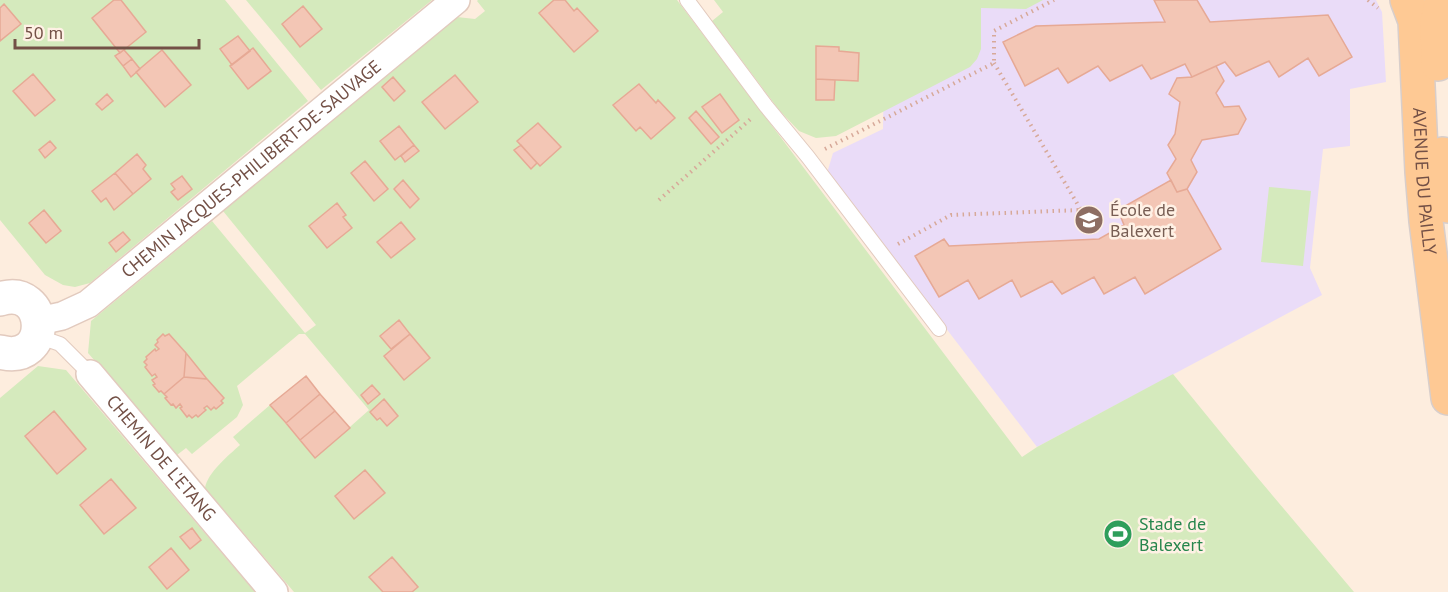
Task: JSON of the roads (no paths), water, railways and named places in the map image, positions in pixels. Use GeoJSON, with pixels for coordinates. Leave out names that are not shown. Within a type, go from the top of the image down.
{"type":"FeatureCollection","features":[{"type":"Feature","properties":{"kind":"main road","name":"AVENUE DU PAILLY"},"geometry":{"type":"LineString","coordinates":[[1442,0],[1437,22],[1437,37],[1444,173],[1448,206]]}},
{"type":"Feature","properties":{"kind":"main road","name":"AVENUE DU PAILLY"},"geometry":{"type":"LineString","coordinates":[[1392,4],[1414,21],[1426,222],[1448,398]]}},
{"type":"Feature","properties":{"kind":"street","name":"CHEMIN JACQUES-PHILIBERT-DE-SAUVAGE"},"geometry":{"type":"LineString","coordinates":[[38,329],[88,304],[456,0]]}},
{"type":"Feature","properties":{"kind":"street"},"geometry":{"type":"LineString","coordinates":[[0,352],[8,354],[25,350],[32,344],[38,329],[35,311],[29,304],[21,299],[1,295]]}},
{"type":"Feature","properties":{"kind":"street","name":"CHEMIN DE L'ETANG"},"geometry":{"type":"LineString","coordinates":[[90,374],[274,592]]}},
{"type":"Feature","properties":{"kind":"lane"},"geometry":{"type":"LineString","coordinates":[[687,0],[939,330]]}},
{"type":"Feature","properties":{"kind":"lane","name":"CHEMIN DE L'ETANG"},"geometry":{"type":"LineString","coordinates":[[38,329],[60,344],[90,374]]}},
{"type":"Feature","properties":{"kind":"place","name":"École de Balexert"},"geometry":{"type":"Point","coordinates":[1089,220]}},
{"type":"Feature","properties":{"kind":"place","name":"Stade de Balexert"},"geometry":{"type":"Point","coordinates":[1118,534]}}]}
